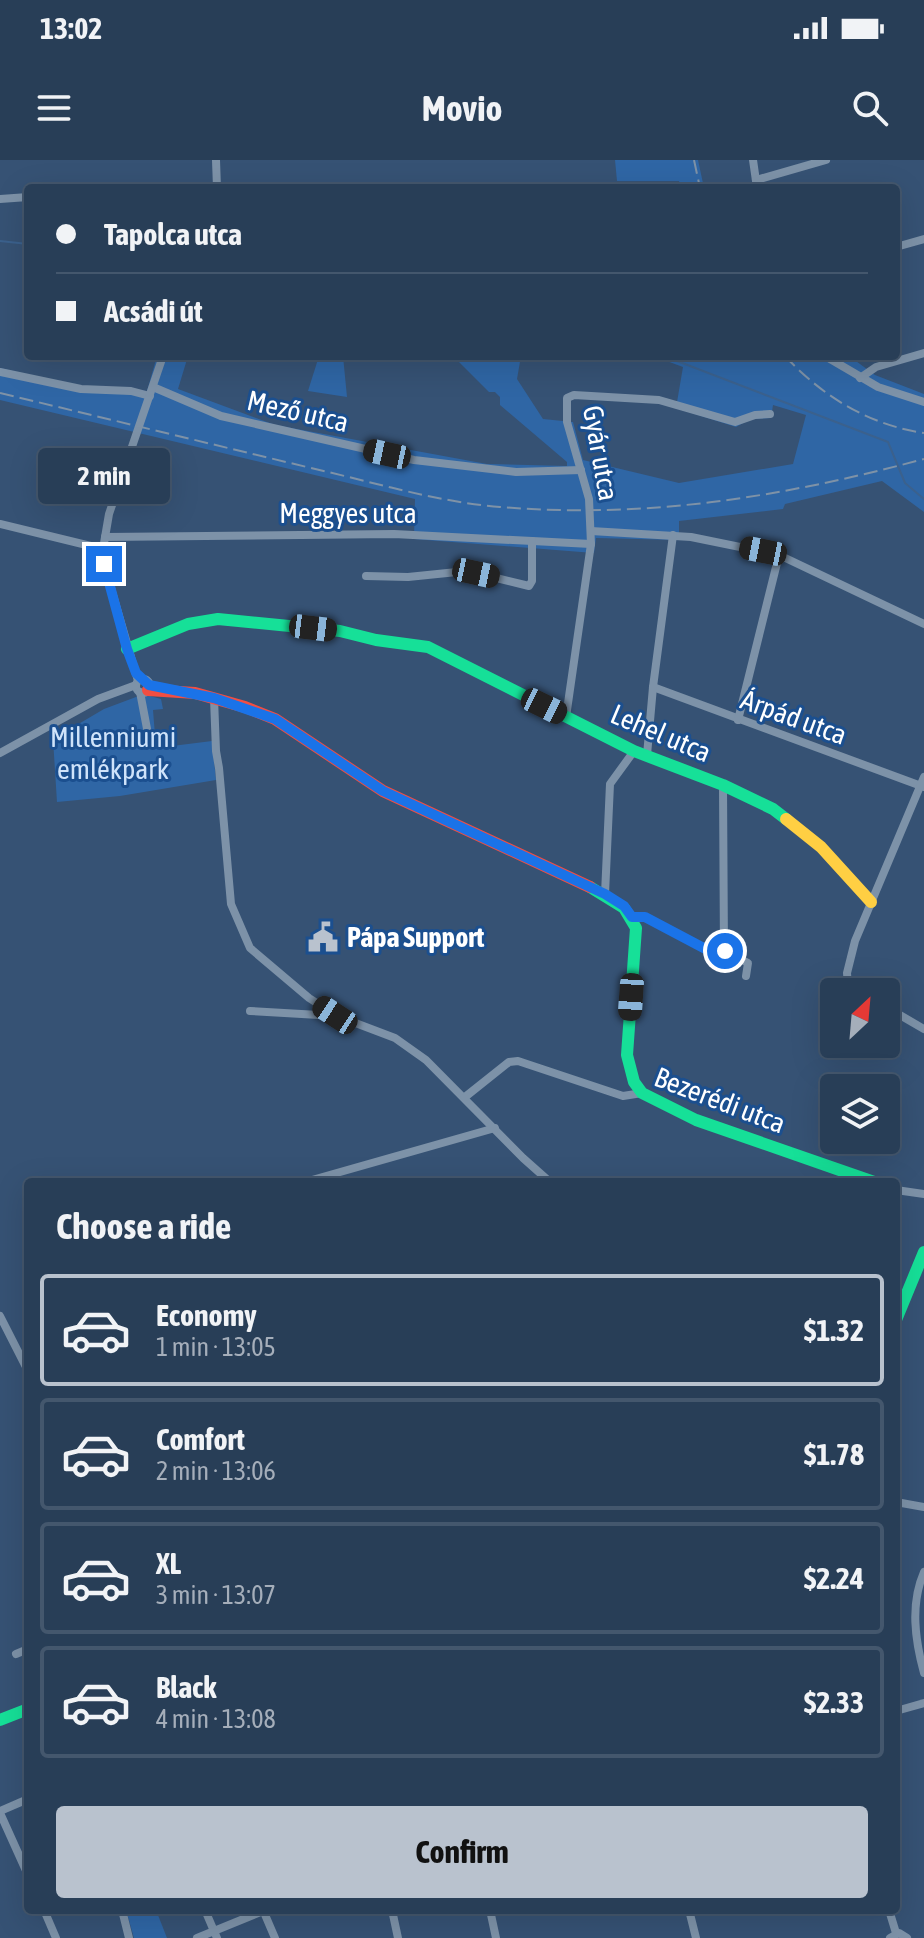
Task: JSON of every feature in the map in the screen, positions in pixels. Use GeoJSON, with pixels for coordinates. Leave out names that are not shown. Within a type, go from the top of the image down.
{"type":"FeatureCollection","features":[{"type":"Feature","properties":{"kind":"street"},"geometry":{"type":"LineString","coordinates":[[216,160],[217,184]]}},
{"type":"Feature","properties":{"kind":"street"},"geometry":{"type":"LineString","coordinates":[[753,160],[756,184],[826,160]]}},
{"type":"Feature","properties":{"kind":"street"},"geometry":{"type":"LineString","coordinates":[[0,199],[24,197]]}},
{"type":"Feature","properties":{"kind":"street"},"geometry":{"type":"LineString","coordinates":[[900,246],[924,239]]}},
{"type":"Feature","properties":{"kind":"street"},"geometry":{"type":"LineString","coordinates":[[860,378],[876,367],[924,353]]}},
{"type":"Feature","properties":{"kind":"street"},"geometry":{"type":"LineString","coordinates":[[148,734],[143,687],[127,649],[104,564],[103,549],[109,514],[162,360]]}},
{"type":"Feature","properties":{"kind":"street"},"geometry":{"type":"LineString","coordinates":[[831,360],[892,393],[924,402]]}},
{"type":"Feature","properties":{"kind":"street","name":"Mező utca"},"geometry":{"type":"LineString","coordinates":[[0,372],[81,389],[152,391],[221,416],[414,460],[502,471],[581,470]]}},
{"type":"Feature","properties":{"kind":"street","name":"Gyár utca"},"geometry":{"type":"LineString","coordinates":[[566,717],[591,544],[589,499],[567,422],[566,402],[570,396],[659,400],[735,422],[770,414]]}},
{"type":"Feature","properties":{"kind":"street"},"geometry":{"type":"LineString","coordinates":[[0,524],[103,549]]}},
{"type":"Feature","properties":{"kind":"street"},"geometry":{"type":"LineString","coordinates":[[591,531],[673,535],[779,555],[924,624]]}},
{"type":"Feature","properties":{"kind":"street","name":"Meggyes utca"},"geometry":{"type":"LineString","coordinates":[[105,537],[394,534],[591,544]]}},
{"type":"Feature","properties":{"kind":"street"},"geometry":{"type":"LineString","coordinates":[[647,755],[673,535]]}},
{"type":"Feature","properties":{"kind":"street"},"geometry":{"type":"LineString","coordinates":[[366,576],[476,573],[529,586],[532,581],[532,541]]}},
{"type":"Feature","properties":{"kind":"street"},"geometry":{"type":"LineString","coordinates":[[738,720],[779,555]]}},
{"type":"Feature","properties":{"kind":"street","name":"Lehel utca"},"geometry":{"type":"LineString","coordinates":[[127,649],[188,624],[218,619],[340,631],[376,640],[428,647],[634,751],[723,785],[773,809],[831,857],[871,902]]}},
{"type":"Feature","properties":{"kind":"street"},"geometry":{"type":"LineString","coordinates":[[0,753],[98,699],[143,687],[214,698],[275,719],[383,791],[605,894],[624,906],[636,928],[627,1055],[634,1082],[642,1093]]}},
{"type":"Feature","properties":{"kind":"street","name":"Árpád utca"},"geometry":{"type":"LineString","coordinates":[[653,687],[738,720],[923,783]]}},
{"type":"Feature","properties":{"kind":"street"},"geometry":{"type":"LineString","coordinates":[[214,698],[231,904],[250,948],[309,998],[337,1016]]}},
{"type":"Feature","properties":{"kind":"street"},"geometry":{"type":"LineString","coordinates":[[605,894],[610,784],[634,751]]}},
{"type":"Feature","properties":{"kind":"street"},"geometry":{"type":"LineString","coordinates":[[847,978],[855,941],[923,783]]}},
{"type":"Feature","properties":{"kind":"street"},"geometry":{"type":"LineString","coordinates":[[632,917],[645,917],[715,954],[721,956],[725,951],[723,785]]}},
{"type":"Feature","properties":{"kind":"street"},"geometry":{"type":"LineString","coordinates":[[725,951],[748,963],[746,976]]}},
{"type":"Feature","properties":{"kind":"street"},"geometry":{"type":"LineString","coordinates":[[250,1011],[337,1016],[365,1025],[408,1046],[465,1097],[546,1178]]}},
{"type":"Feature","properties":{"kind":"street"},"geometry":{"type":"LineString","coordinates":[[900,1015],[924,1029]]}},
{"type":"Feature","properties":{"kind":"street","name":"Bezerédi utca"},"geometry":{"type":"LineString","coordinates":[[465,1097],[509,1062],[518,1061],[623,1096],[642,1093],[696,1120],[863,1178]]}},
{"type":"Feature","properties":{"kind":"street"},"geometry":{"type":"LineString","coordinates":[[319,1178],[495,1128]]}},
{"type":"Feature","properties":{"kind":"street"},"geometry":{"type":"LineString","coordinates":[[900,1191],[924,1194]]}},
{"type":"Feature","properties":{"kind":"street"},"geometry":{"type":"LineString","coordinates":[[900,1310],[924,1252]]}},
{"type":"Feature","properties":{"kind":"street"},"geometry":{"type":"LineString","coordinates":[[2,1319],[24,1363]]}},
{"type":"Feature","properties":{"kind":"street"},"geometry":{"type":"LineString","coordinates":[[900,1503],[924,1507]]}},
{"type":"Feature","properties":{"kind":"street"},"geometry":{"type":"LineString","coordinates":[[924,1572],[917,1588],[916,1607],[917,1642],[924,1673]]}},
{"type":"Feature","properties":{"kind":"street"},"geometry":{"type":"LineString","coordinates":[[16,1654],[24,1651]]}},
{"type":"Feature","properties":{"kind":"street"},"geometry":{"type":"LineString","coordinates":[[900,1710],[924,1703]]}},
{"type":"Feature","properties":{"kind":"street"},"geometry":{"type":"LineString","coordinates":[[0,1720],[24,1711]]}},
{"type":"Feature","properties":{"kind":"street"},"geometry":{"type":"LineString","coordinates":[[24,1801],[0,1812],[24,1866]]}},
{"type":"Feature","properties":{"kind":"street"},"geometry":{"type":"LineString","coordinates":[[46,1914],[56,1938]]}},
{"type":"Feature","properties":{"kind":"street"},"geometry":{"type":"LineString","coordinates":[[123,1914],[129,1938]]}},
{"type":"Feature","properties":{"kind":"street"},"geometry":{"type":"LineString","coordinates":[[207,1914],[215,1935]]}},
{"type":"Feature","properties":{"kind":"street"},"geometry":{"type":"LineString","coordinates":[[197,1938],[215,1935],[255,1914]]}},
{"type":"Feature","properties":{"kind":"street"},"geometry":{"type":"LineString","coordinates":[[265,1914],[275,1938]]}},
{"type":"Feature","properties":{"kind":"street"},"geometry":{"type":"LineString","coordinates":[[393,1914],[396,1937]]}},
{"type":"Feature","properties":{"kind":"street"},"geometry":{"type":"LineString","coordinates":[[491,1914],[496,1938]]}},
{"type":"Feature","properties":{"kind":"street"},"geometry":{"type":"LineString","coordinates":[[690,1914],[696,1938]]}},
{"type":"Feature","properties":{"kind":"street"},"geometry":{"type":"LineString","coordinates":[[890,1914],[893,1936],[907,1938]]}},
{"type":"Feature","properties":{"kind":"green space"},"geometry":{"type":"Polygon","coordinates":[[[615,160],[698,160],[703,184],[679,184],[679,181],[617,181],[615,160]]]}},
{"type":"Feature","properties":{"kind":"green space"},"geometry":{"type":"Polygon","coordinates":[[[156,360],[187,360],[178,389],[275,425],[487,464],[567,466],[567,462],[500,405],[500,397],[495,392],[489,392],[457,360],[520,360],[517,379],[543,419],[573,422],[583,460],[679,483],[793,464],[806,415],[773,405],[771,418],[750,419],[736,427],[676,408],[683,367],[664,360],[854,360],[875,375],[924,394],[924,512],[882,481],[785,504],[783,509],[679,521],[679,540],[596,538],[594,553],[414,539],[415,499],[0,400],[0,368],[77,386],[147,391],[156,360]]]}},
{"type":"Feature","properties":{"kind":"green space"},"geometry":{"type":"Polygon","coordinates":[[[318,360],[343,360],[347,397],[308,391],[318,360]]]}},
{"type":"Feature","properties":{"kind":"green space","name":"Millenniumi emlékpark"},"geometry":{"type":"Polygon","coordinates":[[[136,697],[161,699],[163,709],[153,710],[156,748],[212,741],[216,780],[120,796],[57,802],[53,739],[104,709],[136,697]]]}},
{"type":"Feature","properties":{"kind":"green space"},"geometry":{"type":"Polygon","coordinates":[[[127,1914],[158,1914],[167,1938],[134,1938],[127,1914]]]}},
{"type":"Feature","properties":{"kind":"waterway"},"geometry":{"type":"LineString","coordinates":[[0,241],[24,244]]}},
{"type":"Feature","properties":{"kind":"waterway"},"geometry":{"type":"LineString","coordinates":[[674,360],[888,442],[905,483],[924,499]]}},
{"type":"Feature","properties":{"kind":"railway"},"geometry":{"type":"LineString","coordinates":[[694,160],[699,184]]}},
{"type":"Feature","properties":{"kind":"railway"},"geometry":{"type":"LineString","coordinates":[[789,360],[831,396],[866,416],[924,433]]}},
{"type":"Feature","properties":{"kind":"railway"},"geometry":{"type":"LineString","coordinates":[[0,393],[405,491],[500,507],[609,510],[714,502],[819,484],[924,459]]}},
{"type":"Feature","properties":{"kind":"traffic: fast"},"geometry":{"type":"LineString","coordinates":[[127,649],[188,624],[218,619],[340,631],[376,640],[428,647],[634,751],[723,785],[773,809],[786,819]]}},
{"type":"Feature","properties":{"kind":"traffic: fast"},"geometry":{"type":"LineString","coordinates":[[590,887],[624,908],[636,928],[627,1055],[634,1082],[642,1093],[696,1120],[863,1178]]}},
{"type":"Feature","properties":{"kind":"traffic: fast"},"geometry":{"type":"LineString","coordinates":[[900,1310],[924,1252]]}},
{"type":"Feature","properties":{"kind":"traffic: fast"},"geometry":{"type":"LineString","coordinates":[[0,1720],[24,1711]]}},
{"type":"Feature","properties":{"kind":"traffic: slow"},"geometry":{"type":"LineString","coordinates":[[786,819],[821,847],[871,902]]}},
{"type":"Feature","properties":{"kind":"traffic: jam"},"geometry":{"type":"LineString","coordinates":[[148,690],[195,693],[275,719],[383,791],[590,887]]}},
{"type":"Feature","properties":{"kind":"place","name":"Pápa Support"},"geometry":{"type":"Point","coordinates":[323,937]}},
{"type":"Feature","properties":{"kind":"route"},"geometry":{"type":"LineString","coordinates":[[104,564],[127,649],[136,673],[149,685],[214,698],[275,719],[383,791],[605,894],[624,906],[632,917],[645,917],[715,954],[721,956],[725,951]]}}]}
